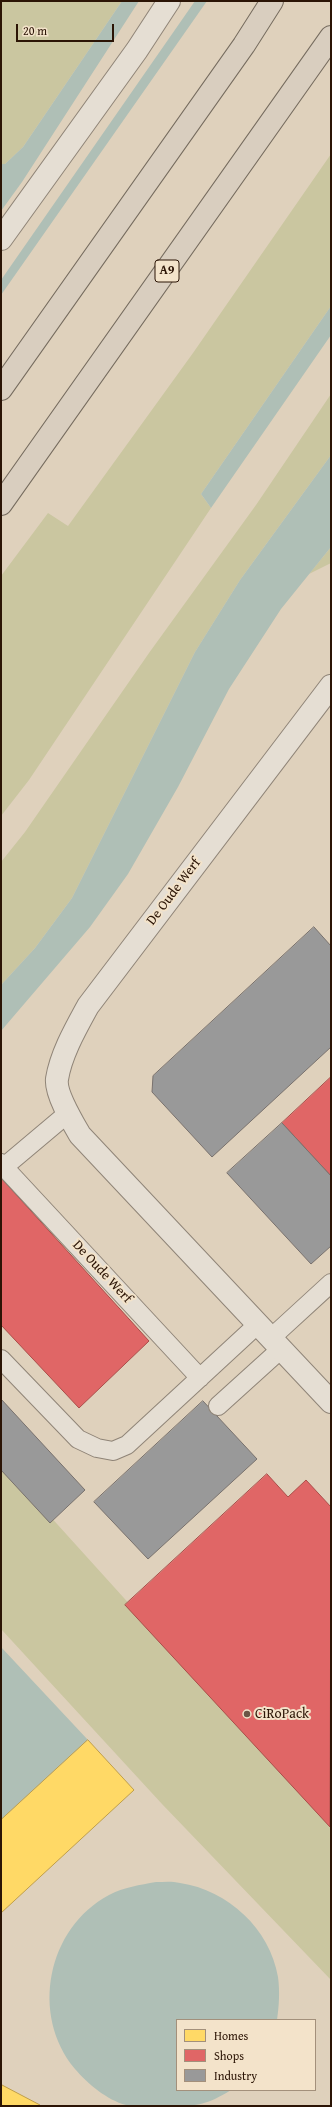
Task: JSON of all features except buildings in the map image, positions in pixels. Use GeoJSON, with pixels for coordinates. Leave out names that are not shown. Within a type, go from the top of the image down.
{"type":"FeatureCollection","features":[{"type":"Feature","properties":{"kind":"highway"},"geometry":{"type":"LineString","coordinates":[[1,389],[244,45],[272,1]]}},
{"type":"Feature","properties":{"kind":"highway","name":"A9"},"geometry":{"type":"LineString","coordinates":[[1,504],[331,37]]}},
{"type":"Feature","properties":{"kind":"street"},"geometry":{"type":"LineString","coordinates":[[1,239],[137,50],[169,1]]}},
{"type":"Feature","properties":{"kind":"street","name":"De Oude Werf"},"geometry":{"type":"LineString","coordinates":[[331,686],[88,1006],[70,1040],[57,1080],[67,1114],[80,1135],[331,1402]]}},
{"type":"Feature","properties":{"kind":"lane","name":"De Oude Werf"},"geometry":{"type":"LineString","coordinates":[[67,1114],[2,1165],[200,1378]]}},
{"type":"Feature","properties":{"kind":"lane"},"geometry":{"type":"LineString","coordinates":[[1,1359],[78,1439],[97,1448],[113,1451],[127,1445],[200,1378],[270,1337],[331,1283]]}},
{"type":"Feature","properties":{"kind":"lane"},"geometry":{"type":"LineString","coordinates":[[218,1406],[270,1337]]}},
{"type":"Feature","properties":{"kind":"shaded area"},"geometry":{"type":"Polygon","coordinates":[[[1,1],[122,1],[23,147],[5,164],[1,164],[1,1]]]}},
{"type":"Feature","properties":{"kind":"shaded area"},"geometry":{"type":"Polygon","coordinates":[[[122,1],[139,1],[22,182],[1,211],[1,164],[5,164],[23,147],[122,1]]]}},
{"type":"Feature","properties":{"kind":"shaded area"},"geometry":{"type":"Polygon","coordinates":[[[195,1],[207,1],[1,295],[1,280],[195,1]]]}},
{"type":"Feature","properties":{"kind":"shaded area"},"geometry":{"type":"Polygon","coordinates":[[[331,154],[331,306],[201,494],[211,508],[29,780],[1,816],[1,576],[48,513],[68,526],[193,353],[331,154]]]}},
{"type":"Feature","properties":{"kind":"shaded area"},"geometry":{"type":"Polygon","coordinates":[[[331,306],[331,335],[211,508],[201,494],[331,306]]]}},
{"type":"Feature","properties":{"kind":"shaded area"},"geometry":{"type":"Polygon","coordinates":[[[331,394],[331,455],[240,580],[195,652],[72,898],[35,948],[1,985],[1,862],[25,832],[149,653],[256,505],[331,394]]]}},
{"type":"Feature","properties":{"kind":"shaded area"},"geometry":{"type":"Polygon","coordinates":[[[331,455],[331,547],[281,609],[229,689],[178,787],[128,874],[90,927],[1,1031],[1,985],[35,948],[72,898],[195,652],[240,580],[331,455]]]}},
{"type":"Feature","properties":{"kind":"shaded area"},"geometry":{"type":"Polygon","coordinates":[[[331,547],[331,563],[309,574],[331,547]]]}},
{"type":"Feature","properties":{"kind":"shaded area"},"geometry":{"type":"Polygon","coordinates":[[[1,1462],[331,1827],[331,1980],[162,1804],[1,1629],[1,1462]]]}},
{"type":"Feature","properties":{"kind":"shaded area"},"geometry":{"type":"Polygon","coordinates":[[[1,1647],[88,1740],[1,1820],[1,1647]]]}},
{"type":"Feature","properties":{"kind":"shaded area"},"geometry":{"type":"Polygon","coordinates":[[[156,1882],[174,1882],[198,1887],[214,1894],[230,1903],[256,1928],[266,1943],[273,1959],[278,1977],[279,1988],[277,2019],[176,2019],[176,2091],[230,2091],[206,2103],[182,2106],[135,2106],[119,2103],[92,2086],[75,2069],[61,2047],[53,2024],[50,1999],[52,1974],[59,1950],[71,1929],[88,1910],[109,1895],[138,1885],[156,1882]]]}},
{"type":"Feature","properties":{"kind":"place","name":"CiRoPack"},"geometry":{"type":"Point","coordinates":[247,1714]}}]}
